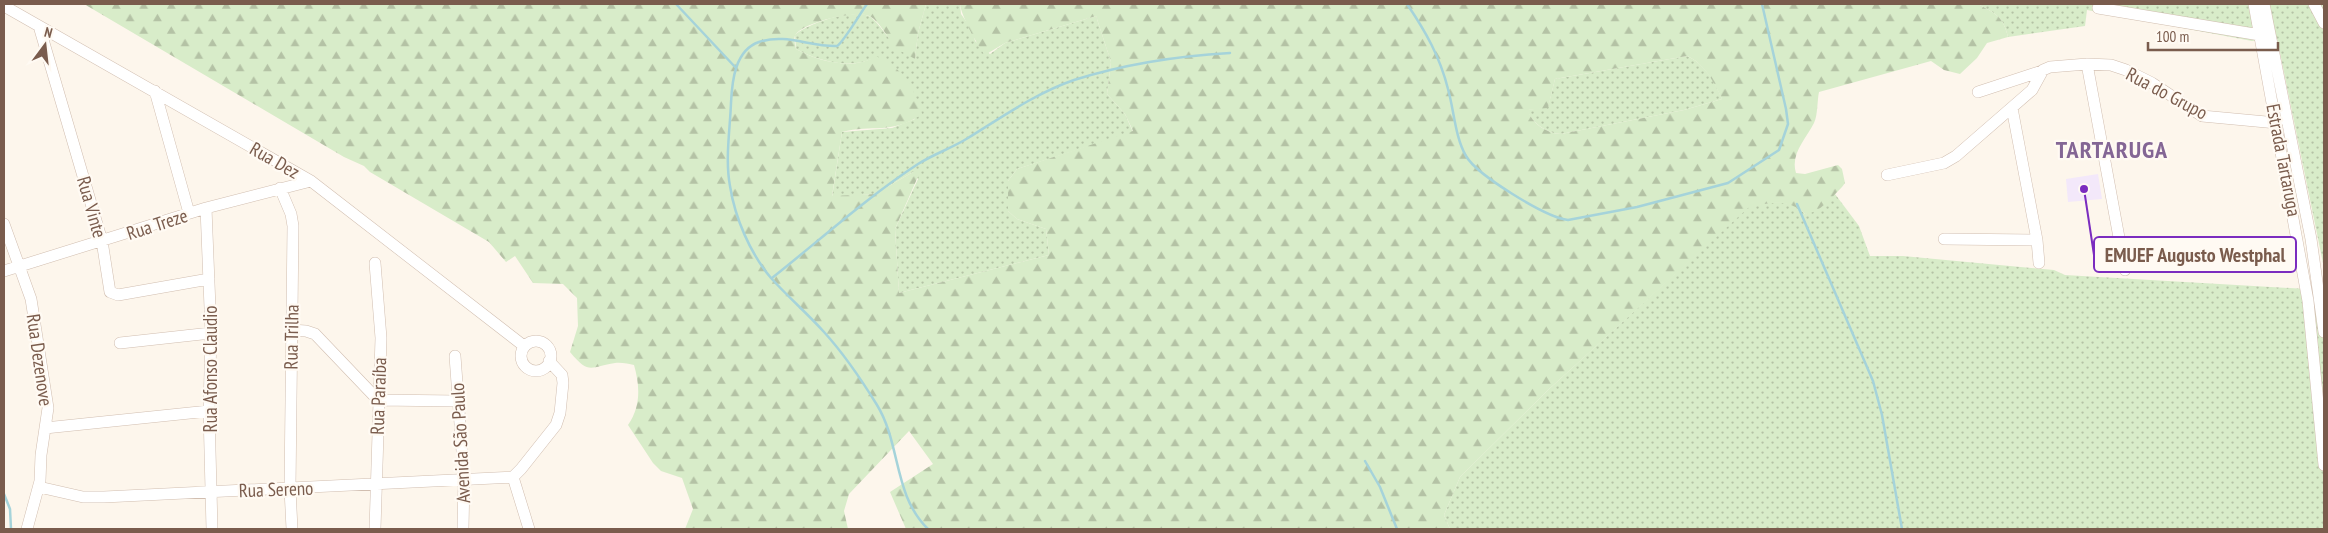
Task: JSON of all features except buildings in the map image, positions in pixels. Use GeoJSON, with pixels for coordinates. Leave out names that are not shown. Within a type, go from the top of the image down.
{"type":"FeatureCollection","features":[{"type":"Feature","properties":{"kind":"street","name":"Estrada Tartaruga"},"geometry":{"type":"LineString","coordinates":[[2254,4],[2308,300],[2324,466]]}},
{"type":"Feature","properties":{"kind":"street","name":"Estrada Tartaruga"},"geometry":{"type":"LineString","coordinates":[[2264,4],[2311,239],[2324,332]]}},
{"type":"Feature","properties":{"kind":"street"},"geometry":{"type":"LineString","coordinates":[[2314,4],[2324,23]]}},
{"type":"Feature","properties":{"kind":"street","name":"Rua Dez"},"geometry":{"type":"LineString","coordinates":[[4,6],[311,181],[524,346]]}},
{"type":"Feature","properties":{"kind":"street"},"geometry":{"type":"LineString","coordinates":[[2098,8],[2260,35]]}},
{"type":"Feature","properties":{"kind":"street","name":"Rua Vinte"},"geometry":{"type":"LineString","coordinates":[[39,26],[102,241],[109,289],[113,295],[209,280]]}},
{"type":"Feature","properties":{"kind":"street"},"geometry":{"type":"LineString","coordinates":[[2087,64],[2125,270]]}},
{"type":"Feature","properties":{"kind":"street","name":"Rua do Grupo"},"geometry":{"type":"LineString","coordinates":[[1978,92],[2050,67],[2106,64],[2126,70],[2152,83],[2202,116],[2277,123]]}},
{"type":"Feature","properties":{"kind":"street"},"geometry":{"type":"LineString","coordinates":[[1887,175],[1950,160],[2032,90],[2042,71]]}},
{"type":"Feature","properties":{"kind":"street"},"geometry":{"type":"LineString","coordinates":[[155,91],[188,213]]}},
{"type":"Feature","properties":{"kind":"street"},"geometry":{"type":"LineString","coordinates":[[2012,108],[2037,240],[2039,263]]}},
{"type":"Feature","properties":{"kind":"street","name":"Rua Treze"},"geometry":{"type":"LineString","coordinates":[[4,271],[188,213],[311,181]]}},
{"type":"Feature","properties":{"kind":"street","name":"Rua Trilha"},"geometry":{"type":"LineString","coordinates":[[280,188],[291,214],[293,226],[290,490],[292,529]]}},
{"type":"Feature","properties":{"kind":"street","name":"Rua Afonso Claudio"},"geometry":{"type":"LineString","coordinates":[[206,208],[211,334],[209,411],[212,529]]}},
{"type":"Feature","properties":{"kind":"street","name":"Rua Dezenove"},"geometry":{"type":"LineString","coordinates":[[4,224],[28,289],[48,408],[41,455],[39,487],[27,529]]}},
{"type":"Feature","properties":{"kind":"street"},"geometry":{"type":"LineString","coordinates":[[1944,239],[2037,240]]}},
{"type":"Feature","properties":{"kind":"street","name":"Rua Paraíba"},"geometry":{"type":"LineString","coordinates":[[375,263],[381,338],[375,529]]}},
{"type":"Feature","properties":{"kind":"street"},"geometry":{"type":"LineString","coordinates":[[291,330],[315,334],[378,400],[457,401]]}},
{"type":"Feature","properties":{"kind":"street"},"geometry":{"type":"LineString","coordinates":[[120,343],[211,334]]}},
{"type":"Feature","properties":{"kind":"street"},"geometry":{"type":"LineString","coordinates":[[529,529],[513,476],[521,469],[556,425],[560,414],[564,383],[562,376],[550,362],[550,353],[543,343],[531,341],[524,346],[521,358],[528,368],[540,370],[550,362]]}},
{"type":"Feature","properties":{"kind":"street","name":"Avenida São Paulo"},"geometry":{"type":"LineString","coordinates":[[455,356],[464,478],[463,529]]}},
{"type":"Feature","properties":{"kind":"street"},"geometry":{"type":"LineString","coordinates":[[45,428],[209,411]]}},
{"type":"Feature","properties":{"kind":"street","name":"Rua Sereno"},"geometry":{"type":"LineString","coordinates":[[39,487],[91,497],[212,491],[290,490],[375,483],[513,476]]}},
{"type":"Feature","properties":{"kind":"shaded area"},"geometry":{"type":"Polygon","coordinates":[[[2098,174],[2102,199],[2068,202],[2066,179],[2098,174]]]}},
{"type":"Feature","properties":{"kind":"green space"},"geometry":{"type":"Polygon","coordinates":[[[84,4],[926,4],[918,33],[915,59],[888,44],[889,38],[874,19],[864,15],[844,16],[820,21],[801,29],[794,39],[796,49],[814,57],[836,63],[857,63],[876,56],[901,73],[915,94],[922,114],[911,120],[892,127],[842,132],[832,196],[875,194],[913,172],[920,172],[895,229],[899,293],[1049,255],[1046,229],[1017,219],[1008,211],[1008,181],[1017,169],[1133,131],[1125,114],[1107,94],[1111,62],[1096,16],[1005,43],[985,55],[970,30],[960,4],[1978,4],[1998,16],[2004,24],[2008,37],[1987,43],[1977,58],[1960,74],[1944,70],[1931,61],[1819,92],[1814,123],[1795,159],[1796,173],[1805,174],[1838,165],[1842,169],[1845,183],[1842,187],[1825,204],[1810,213],[1805,214],[1792,205],[1785,203],[1771,203],[1748,208],[1548,390],[1460,477],[1444,515],[1450,529],[906,529],[890,492],[933,464],[909,431],[849,494],[844,511],[848,529],[685,529],[693,509],[682,478],[661,471],[653,463],[628,425],[635,411],[638,396],[634,365],[617,363],[590,368],[582,364],[570,352],[578,326],[577,298],[563,284],[533,283],[515,256],[506,262],[489,242],[370,172],[364,166],[344,157],[84,4]],[[1687,56],[1555,79],[1548,108],[1528,110],[1536,123],[1541,127],[1556,134],[1561,134],[1684,110],[1722,99],[1708,74],[1693,59],[1687,56]]]}},
{"type":"Feature","properties":{"kind":"green space"},"geometry":{"type":"Polygon","coordinates":[[[926,4],[960,4],[961,14],[973,31],[975,41],[990,54],[1005,43],[1096,16],[1111,62],[1107,94],[1125,114],[1133,132],[1017,169],[1008,181],[1008,211],[1017,219],[1046,229],[1049,255],[899,293],[895,229],[918,179],[913,172],[875,194],[832,197],[842,132],[892,128],[915,119],[872,59],[853,63],[823,60],[796,49],[795,35],[801,30],[821,21],[845,15],[865,15],[872,18],[890,39],[915,59],[918,33],[926,4]]]}},
{"type":"Feature","properties":{"kind":"green space"},"geometry":{"type":"Polygon","coordinates":[[[1978,4],[2324,4],[2324,268],[2277,38],[2252,41],[2087,10],[2085,26],[2008,37],[2004,24],[1998,16],[1978,4]]]}},
{"type":"Feature","properties":{"kind":"green space"},"geometry":{"type":"Polygon","coordinates":[[[1687,56],[1704,68],[1722,99],[1684,110],[1561,134],[1556,134],[1541,127],[1529,115],[1527,110],[1548,107],[1555,79],[1687,56]]]}},
{"type":"Feature","properties":{"kind":"green space"},"geometry":{"type":"Polygon","coordinates":[[[1835,194],[1859,226],[1870,256],[1903,256],[2054,270],[2065,275],[2324,290],[2324,529],[1450,529],[1444,515],[1460,477],[1548,390],[1748,207],[1778,202],[1792,205],[1805,214],[1821,207],[1835,194]]]}},
{"type":"Feature","properties":{"kind":"waterway"},"geometry":{"type":"LineString","coordinates":[[676,4],[736,68]]}},
{"type":"Feature","properties":{"kind":"waterway"},"geometry":{"type":"LineString","coordinates":[[867,4],[848,34],[837,46],[779,39],[759,42],[745,52],[736,67],[732,85],[728,144],[729,176],[732,198],[740,223],[756,258],[771,278],[818,325],[838,349],[877,405],[885,420],[909,501],[917,516],[928,529]]}},
{"type":"Feature","properties":{"kind":"waterway"},"geometry":{"type":"LineString","coordinates":[[1407,4],[1437,55],[1445,77],[1459,140],[1466,156],[1483,174],[1512,194],[1544,211],[1568,220],[1637,207],[1728,183],[1779,150],[1788,124],[1762,4]]}},
{"type":"Feature","properties":{"kind":"waterway"},"geometry":{"type":"LineString","coordinates":[[772,278],[862,205],[918,164],[962,142],[1020,106],[1060,85],[1093,74],[1132,65],[1190,56],[1230,53]]}},
{"type":"Feature","properties":{"kind":"waterway"},"geometry":{"type":"LineString","coordinates":[[1797,204],[1873,381],[1882,415],[1902,529]]}},
{"type":"Feature","properties":{"kind":"waterway"},"geometry":{"type":"LineString","coordinates":[[1365,461],[1380,487],[1397,529]]}},
{"type":"Feature","properties":{"kind":"waterway"},"geometry":{"type":"LineString","coordinates":[[4,494],[10,509],[11,529]]}},
{"type":"Feature","properties":{"kind":"place","name":"EMUEF Augusto Westphal"},"geometry":{"type":"Point","coordinates":[2084,189]}},
{"type":"Feature","properties":{"kind":"district","name":"TARTARUGA"},"geometry":{"type":"Point","coordinates":[2112,149]}}]}
